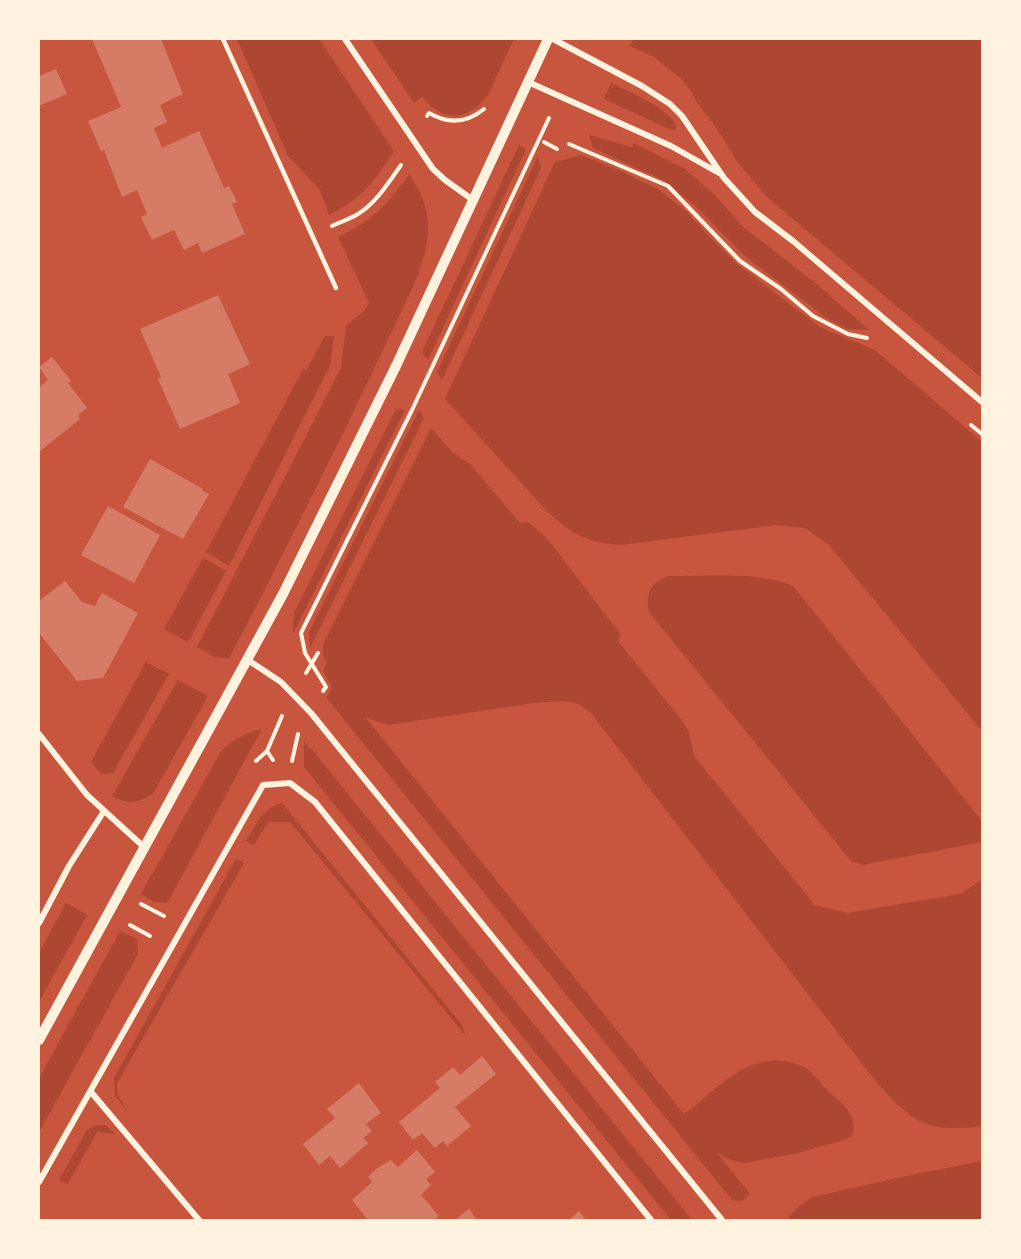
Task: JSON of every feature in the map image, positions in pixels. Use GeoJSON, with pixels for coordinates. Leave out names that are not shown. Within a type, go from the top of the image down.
{"type":"FeatureCollection","features":[{"type":"Feature","properties":{"kind":"street"},"geometry":{"type":"LineString","coordinates":[[345,39],[433,169],[472,200]]}},
{"type":"Feature","properties":{"kind":"street"},"geometry":{"type":"LineString","coordinates":[[39,1041],[283,594],[396,366],[548,39]]}},
{"type":"Feature","properties":{"kind":"street"},"geometry":{"type":"LineString","coordinates":[[553,39],[642,86],[670,104],[682,116],[724,178],[755,212],[793,241],[982,402]]}},
{"type":"Feature","properties":{"kind":"street"},"geometry":{"type":"LineString","coordinates":[[528,82],[671,146],[707,165],[724,178]]}},
{"type":"Feature","properties":{"kind":"street"},"geometry":{"type":"LineString","coordinates":[[248,660],[281,682],[310,713],[722,1220]]}},
{"type":"Feature","properties":{"kind":"street"},"geometry":{"type":"LineString","coordinates":[[39,734],[87,795],[145,848]]}},
{"type":"Feature","properties":{"kind":"street"},"geometry":{"type":"LineString","coordinates":[[39,1182],[263,786],[290,783],[315,802],[651,1220]]}},
{"type":"Feature","properties":{"kind":"street"},"geometry":{"type":"LineString","coordinates":[[39,923],[69,866],[104,811]]}},
{"type":"Feature","properties":{"kind":"street"},"geometry":{"type":"LineString","coordinates":[[91,1092],[199,1220]]}},
{"type":"Feature","properties":{"kind":"lane"},"geometry":{"type":"LineString","coordinates":[[223,39],[336,288]]}},
{"type":"Feature","properties":{"kind":"path"},"geometry":{"type":"LineString","coordinates":[[427,117],[429,112],[445,120],[456,121],[477,114],[485,108]]}},
{"type":"Feature","properties":{"kind":"path"},"geometry":{"type":"LineString","coordinates":[[326,687],[305,653],[301,633],[412,410],[546,124]]}},
{"type":"Feature","properties":{"kind":"path"},"geometry":{"type":"LineString","coordinates":[[544,142],[556,149]]}},
{"type":"Feature","properties":{"kind":"path"},"geometry":{"type":"LineString","coordinates":[[569,144],[668,186],[740,261],[781,289],[813,316],[848,334],[870,339]]}},
{"type":"Feature","properties":{"kind":"path"},"geometry":{"type":"LineString","coordinates":[[312,236],[367,207],[402,163]]}},
{"type":"Feature","properties":{"kind":"path"},"geometry":{"type":"LineString","coordinates":[[965,420],[982,434]]}},
{"type":"Feature","properties":{"kind":"shaded area"},"geometry":{"type":"Polygon","coordinates":[[[237,39],[319,39],[394,151],[367,188],[341,209],[329,215],[320,190],[288,156],[237,39]]]}},
{"type":"Feature","properties":{"kind":"shaded area"},"geometry":{"type":"Polygon","coordinates":[[[371,39],[514,39],[488,95],[472,110],[455,115],[438,111],[422,97],[414,103],[371,39]]]}},
{"type":"Feature","properties":{"kind":"shaded area"},"geometry":{"type":"Polygon","coordinates":[[[633,39],[982,39],[982,378],[768,198],[739,164],[713,123],[697,103],[692,92],[680,78],[654,57],[630,46],[633,39]]]}},
{"type":"Feature","properties":{"kind":"shaded area"},"geometry":{"type":"Polygon","coordinates":[[[611,83],[659,108],[674,121],[677,128],[669,129],[604,99],[611,83]]]}},
{"type":"Feature","properties":{"kind":"shaded area"},"geometry":{"type":"Polygon","coordinates":[[[589,135],[632,147],[634,143],[685,169],[716,196],[742,226],[818,285],[869,330],[847,329],[826,318],[744,255],[695,206],[665,181],[593,148],[589,135]]]}},
{"type":"Feature","properties":{"kind":"shaded area"},"geometry":{"type":"Polygon","coordinates":[[[519,145],[526,149],[428,360],[422,352],[519,145]]]}},
{"type":"Feature","properties":{"kind":"shaded area"},"geometry":{"type":"Polygon","coordinates":[[[581,155],[658,189],[687,212],[737,264],[820,327],[875,350],[982,442],[982,731],[829,545],[805,528],[776,525],[621,545],[589,539],[571,531],[546,510],[445,399],[555,162],[581,155]]]}},
{"type":"Feature","properties":{"kind":"shaded area"},"geometry":{"type":"Polygon","coordinates":[[[538,156],[541,168],[442,380],[437,372],[538,156]]]}},
{"type":"Feature","properties":{"kind":"shaded area"},"geometry":{"type":"Polygon","coordinates":[[[409,174],[419,190],[427,215],[427,243],[420,269],[333,454],[229,658],[214,657],[197,647],[341,368],[346,325],[363,312],[369,303],[338,237],[379,211],[409,174]]]}},
{"type":"Feature","properties":{"kind":"shaded area"},"geometry":{"type":"Polygon","coordinates":[[[325,336],[334,336],[330,366],[229,566],[206,552],[303,369],[306,371],[325,336]]]}},
{"type":"Feature","properties":{"kind":"shaded area"},"geometry":{"type":"Polygon","coordinates":[[[396,409],[405,410],[293,634],[295,611],[396,409]]]}},
{"type":"Feature","properties":{"kind":"shaded area"},"geometry":{"type":"Polygon","coordinates":[[[419,410],[424,418],[310,648],[309,632],[419,410]]]}},
{"type":"Feature","properties":{"kind":"shaded area"},"geometry":{"type":"Polygon","coordinates":[[[431,428],[452,452],[470,464],[520,523],[528,522],[546,537],[621,635],[618,641],[683,722],[689,732],[694,756],[815,905],[847,913],[960,894],[982,880],[982,1126],[954,1128],[934,1126],[916,1119],[894,1101],[848,1046],[591,713],[578,704],[564,701],[534,703],[388,725],[366,718],[684,1114],[741,1070],[768,1061],[786,1061],[806,1068],[849,1112],[853,1123],[852,1136],[845,1140],[793,1154],[744,1163],[717,1153],[750,1194],[742,1201],[732,1200],[329,701],[327,697],[332,687],[323,671],[327,662],[323,656],[323,644],[431,428]]]}},
{"type":"Feature","properties":{"kind":"shaded area"},"geometry":{"type":"Polygon","coordinates":[[[203,558],[226,571],[188,642],[164,629],[203,558]]]}},
{"type":"Feature","properties":{"kind":"shaded area"},"geometry":{"type":"Polygon","coordinates":[[[669,576],[749,576],[793,586],[982,821],[982,842],[862,865],[851,861],[649,612],[648,599],[651,589],[658,581],[669,576]]]}},
{"type":"Feature","properties":{"kind":"shaded area"},"geometry":{"type":"Polygon","coordinates":[[[146,662],[169,674],[113,773],[101,774],[91,762],[146,662]]]}},
{"type":"Feature","properties":{"kind":"shaded area"},"geometry":{"type":"Polygon","coordinates":[[[178,680],[208,696],[154,792],[134,802],[117,799],[112,796],[178,680]]]}},
{"type":"Feature","properties":{"kind":"shaded area"},"geometry":{"type":"Polygon","coordinates":[[[262,729],[167,903],[154,902],[141,894],[221,751],[240,737],[262,729]]]}},
{"type":"Feature","properties":{"kind":"shaded area"},"geometry":{"type":"Polygon","coordinates":[[[304,742],[692,1220],[671,1220],[304,767],[304,742]]]}},
{"type":"Feature","properties":{"kind":"shaded area"},"geometry":{"type":"Polygon","coordinates":[[[282,803],[462,1025],[465,1035],[290,822],[268,822],[254,845],[246,841],[264,813],[282,803]]]}},
{"type":"Feature","properties":{"kind":"shaded area"},"geometry":{"type":"Polygon","coordinates":[[[236,859],[244,863],[117,1083],[118,1096],[128,1112],[115,1096],[114,1078],[236,859]]]}},
{"type":"Feature","properties":{"kind":"shaded area"},"geometry":{"type":"Polygon","coordinates":[[[66,903],[87,915],[39,1002],[39,953],[66,903]]]}},
{"type":"Feature","properties":{"kind":"shaded area"},"geometry":{"type":"Polygon","coordinates":[[[120,931],[137,939],[138,954],[39,1132],[39,1078],[120,931]]]}},
{"type":"Feature","properties":{"kind":"shaded area"},"geometry":{"type":"Polygon","coordinates":[[[96,1125],[105,1125],[116,1134],[97,1132],[68,1184],[59,1180],[87,1130],[96,1125]]]}},
{"type":"Feature","properties":{"kind":"shaded area"},"geometry":{"type":"Polygon","coordinates":[[[982,1161],[982,1220],[786,1220],[799,1206],[813,1197],[982,1161]]]}},
{"type":"Feature","properties":{"kind":"building"},"geometry":{"type":"Polygon","coordinates":[[[92,39],[161,39],[183,94],[160,105],[167,122],[154,128],[162,148],[199,131],[224,188],[229,186],[237,202],[232,204],[245,234],[202,253],[198,243],[184,250],[174,230],[152,240],[141,217],[147,214],[137,190],[122,197],[104,150],[101,151],[88,121],[121,107],[92,39]]]}},
{"type":"Feature","properties":{"kind":"building"},"geometry":{"type":"Polygon","coordinates":[[[56,69],[67,94],[39,106],[39,76],[56,69]]]}},
{"type":"Feature","properties":{"kind":"building"},"geometry":{"type":"Polygon","coordinates":[[[218,295],[250,364],[228,374],[240,403],[180,429],[158,379],[161,377],[140,329],[218,295]]]}},
{"type":"Feature","properties":{"kind":"building"},"geometry":{"type":"Polygon","coordinates":[[[52,357],[71,381],[68,383],[87,408],[78,415],[80,419],[39,452],[39,387],[48,380],[39,367],[52,357]]]}},
{"type":"Feature","properties":{"kind":"building"},"geometry":{"type":"Polygon","coordinates":[[[150,459],[209,494],[183,539],[123,507],[150,459]]]}},
{"type":"Feature","properties":{"kind":"building"},"geometry":{"type":"Polygon","coordinates":[[[108,506],[160,535],[134,583],[81,555],[108,506]]]}},
{"type":"Feature","properties":{"kind":"building"},"geometry":{"type":"Polygon","coordinates":[[[65,581],[82,602],[95,606],[102,593],[138,613],[103,678],[77,681],[39,633],[39,601],[65,581]]]}},
{"type":"Feature","properties":{"kind":"building"},"geometry":{"type":"Polygon","coordinates":[[[482,1056],[496,1074],[455,1107],[471,1126],[447,1146],[443,1141],[435,1148],[422,1133],[413,1140],[399,1122],[440,1088],[435,1082],[453,1067],[460,1075],[482,1056]]]}},
{"type":"Feature","properties":{"kind":"building"},"geometry":{"type":"Polygon","coordinates":[[[359,1083],[381,1113],[366,1124],[372,1131],[363,1138],[368,1143],[340,1168],[330,1156],[319,1165],[303,1144],[335,1118],[327,1109],[359,1083]]]}},
{"type":"Feature","properties":{"kind":"building"},"geometry":{"type":"Polygon","coordinates":[[[417,1150],[435,1172],[426,1179],[431,1185],[421,1195],[439,1216],[434,1220],[368,1220],[352,1200],[371,1183],[368,1177],[391,1160],[398,1167],[417,1150]]]}},
{"type":"Feature","properties":{"kind":"building"},"geometry":{"type":"Polygon","coordinates":[[[469,1209],[477,1220],[455,1220],[469,1209]]]}},
{"type":"Feature","properties":{"kind":"building"},"geometry":{"type":"Polygon","coordinates":[[[579,1211],[586,1220],[569,1220],[579,1211]]]}}]}
